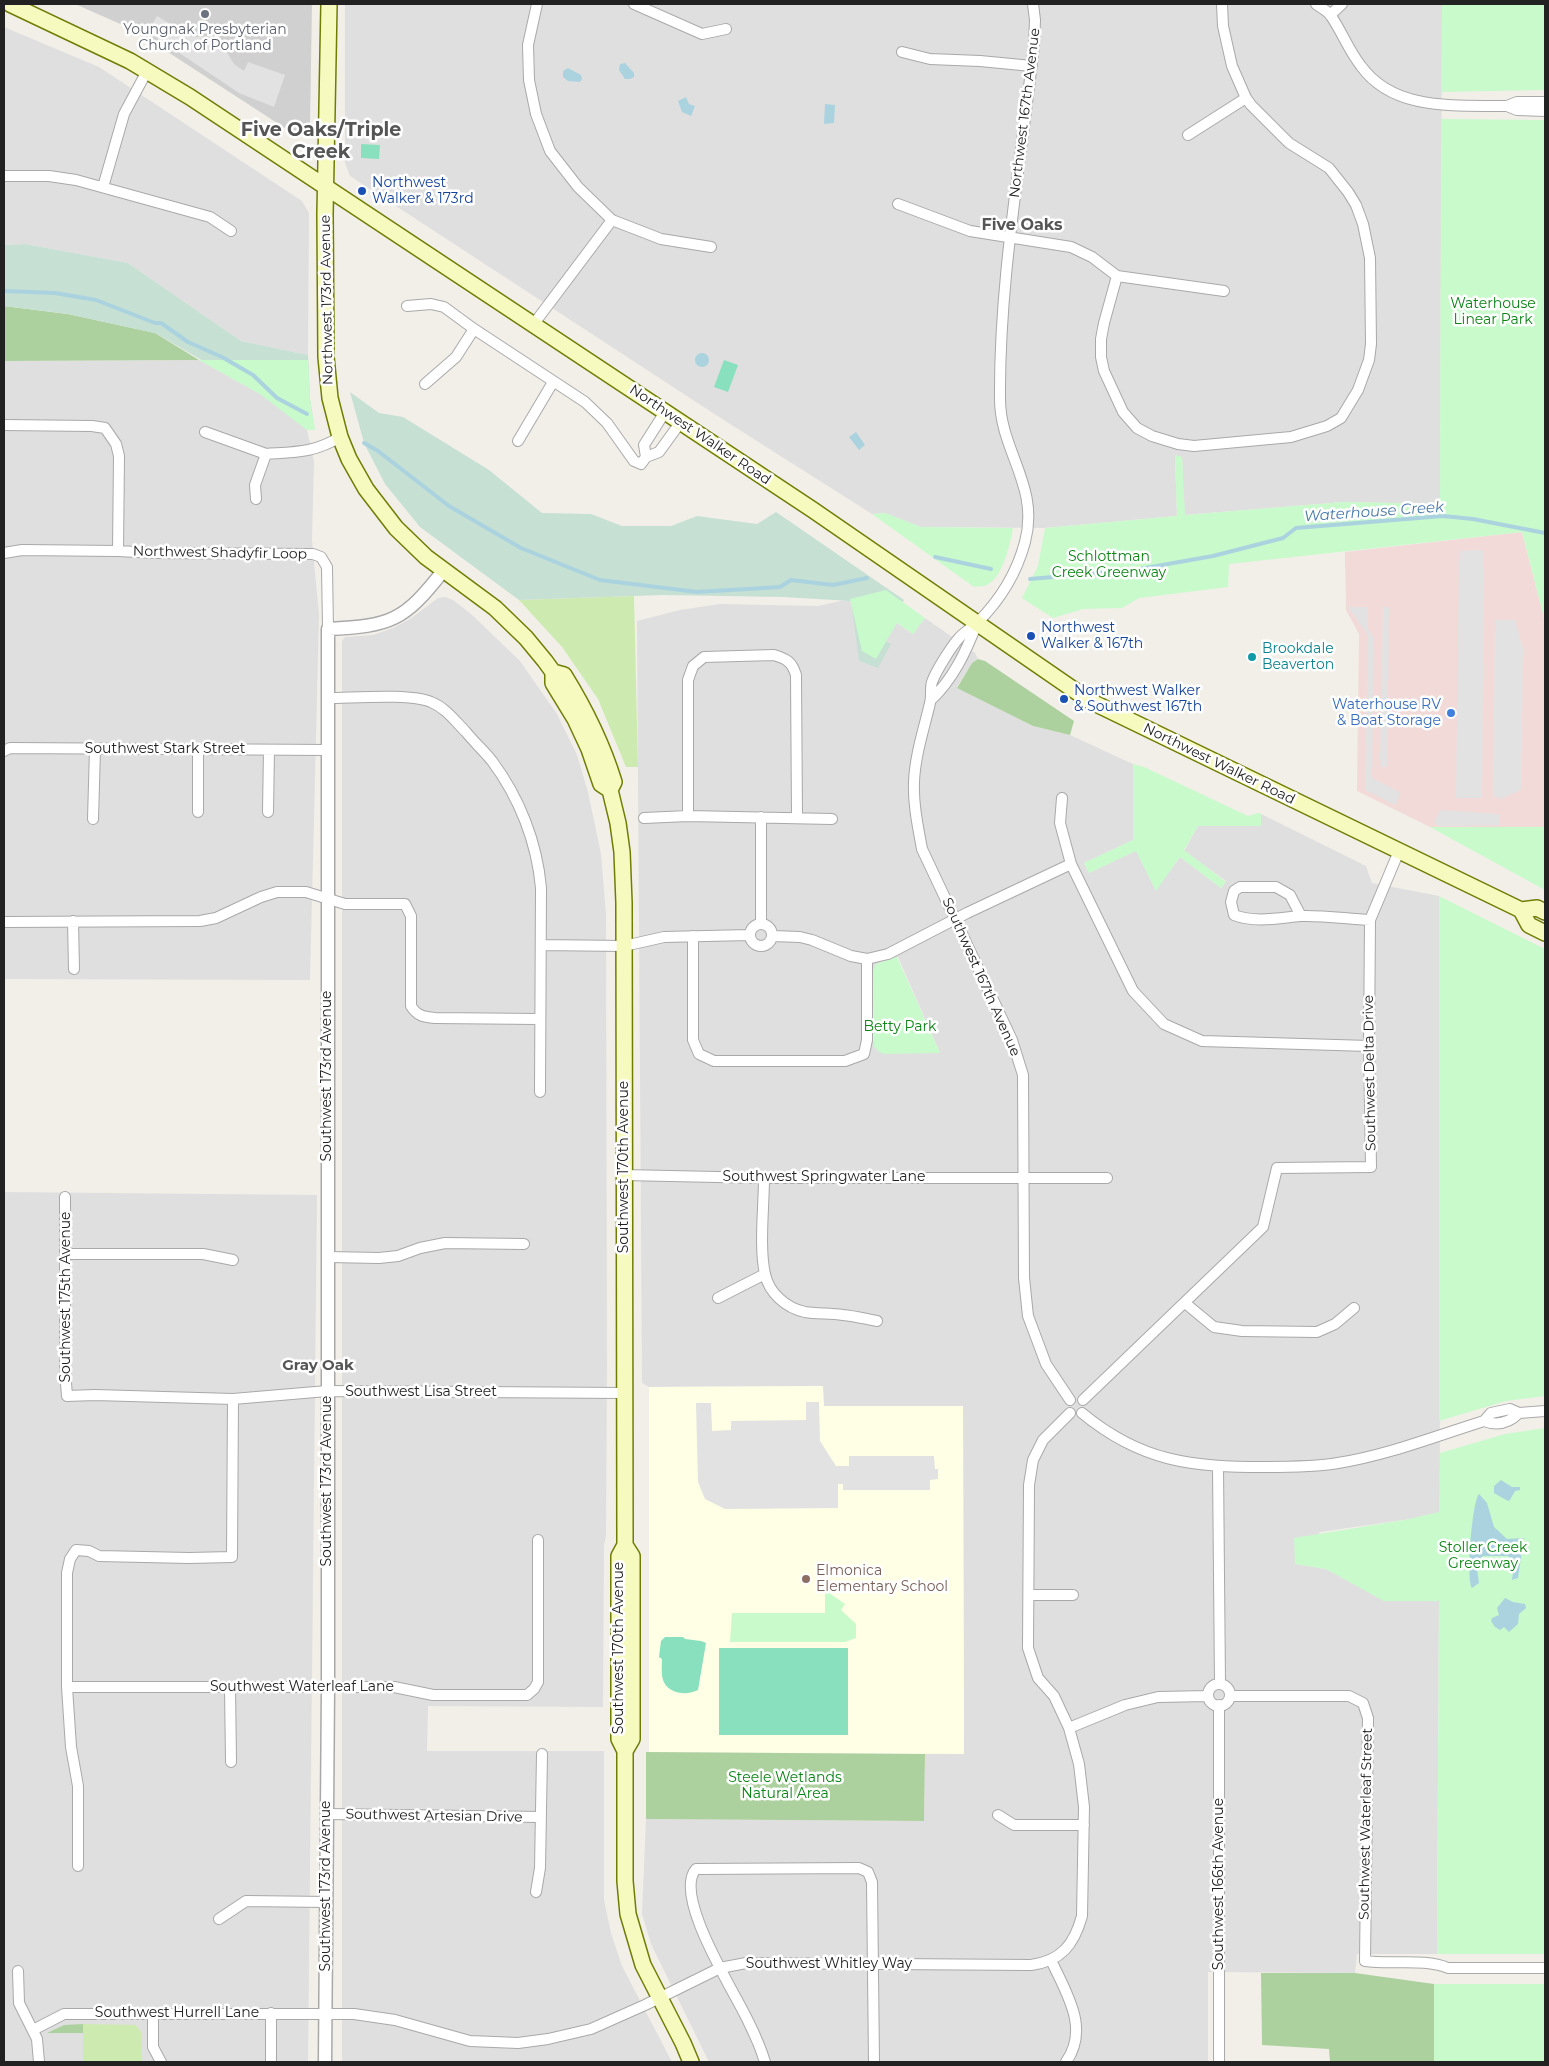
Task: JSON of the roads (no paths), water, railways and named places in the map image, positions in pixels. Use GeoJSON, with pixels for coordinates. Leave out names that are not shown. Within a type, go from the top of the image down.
{"type":"FeatureCollection","features":[{"type":"Feature","properties":{"kind":"main road","name":"Northwest Walker Road"},"geometry":{"type":"LineString","coordinates":[[10,4],[105,48],[147,71],[680,422],[978,622],[1090,701],[1521,910]]}},
{"type":"Feature","properties":{"kind":"main road","name":"Northwest 173rd Avenue"},"geometry":{"type":"LineString","coordinates":[[329,4],[326,364],[330,398],[340,437],[349,459],[379,508],[408,540],[443,570]]}},
{"type":"Feature","properties":{"kind":"main road","name":"Southwest 170th Avenue"},"geometry":{"type":"LineString","coordinates":[[443,570],[497,609],[536,649],[553,672],[564,675],[594,728],[614,782],[610,790],[618,823],[622,852],[624,946],[625,1545],[632,1556],[632,1739],[625,1751],[625,1881],[628,1914],[643,1965],[691,2062]]}},
{"type":"Feature","properties":{"kind":"main road"},"geometry":{"type":"LineString","coordinates":[[1545,912],[1536,908],[1521,910],[1529,925],[1545,933]]}},
{"type":"Feature","properties":{"kind":"street"},"geometry":{"type":"LineString","coordinates":[[537,4],[528,45],[529,80],[536,114],[550,151],[578,187],[612,220],[661,239],[711,247]]}},
{"type":"Feature","properties":{"kind":"street"},"geometry":{"type":"LineString","coordinates":[[634,4],[702,34],[726,29]]}},
{"type":"Feature","properties":{"kind":"street","name":"Northwest 167th Avenue"},"geometry":{"type":"LineString","coordinates":[[978,622],[1011,579],[1025,544],[1028,527],[1025,488],[1004,431],[1000,401],[1002,308],[1032,66],[1035,20],[1033,4]]}},
{"type":"Feature","properties":{"kind":"street"},"geometry":{"type":"LineString","coordinates":[[1117,276],[1101,339],[1101,357],[1104,371],[1124,412],[1137,428],[1152,436],[1178,444],[1194,446],[1291,437],[1327,426],[1341,418],[1358,390],[1369,360],[1371,344],[1370,258],[1363,224],[1352,198],[1329,168],[1289,143],[1246,98],[1232,66],[1223,26],[1222,4]]}},
{"type":"Feature","properties":{"kind":"street"},"geometry":{"type":"LineString","coordinates":[[1316,4],[1330,15],[1361,67],[1380,85],[1405,98],[1435,104],[1507,106],[1517,110],[1545,111]]}},
{"type":"Feature","properties":{"kind":"street"},"geometry":{"type":"LineString","coordinates":[[1330,15],[1342,4]]}},
{"type":"Feature","properties":{"kind":"street"},"geometry":{"type":"LineString","coordinates":[[902,52],[930,58],[980,60],[1032,66]]}},
{"type":"Feature","properties":{"kind":"street"},"geometry":{"type":"LineString","coordinates":[[103,187],[124,114],[147,71]]}},
{"type":"Feature","properties":{"kind":"street"},"geometry":{"type":"LineString","coordinates":[[1188,134],[1246,98]]}},
{"type":"Feature","properties":{"kind":"street"},"geometry":{"type":"LineString","coordinates":[[1507,106],[1517,102],[1545,102]]}},
{"type":"Feature","properties":{"kind":"street"},"geometry":{"type":"LineString","coordinates":[[4,176],[61,177],[103,187],[210,217],[231,232]]}},
{"type":"Feature","properties":{"kind":"street"},"geometry":{"type":"LineString","coordinates":[[898,204],[970,231],[1071,247],[1092,257],[1117,276],[1224,292]]}},
{"type":"Feature","properties":{"kind":"street"},"geometry":{"type":"LineString","coordinates":[[533,325],[612,220]]}},
{"type":"Feature","properties":{"kind":"street"},"geometry":{"type":"LineString","coordinates":[[408,306],[437,305],[444,307],[597,412],[634,461],[641,464],[646,457],[659,452],[680,422]]}},
{"type":"Feature","properties":{"kind":"street"},"geometry":{"type":"LineString","coordinates":[[425,384],[456,357],[474,329]]}},
{"type":"Feature","properties":{"kind":"street"},"geometry":{"type":"LineString","coordinates":[[518,442],[553,382]]}},
{"type":"Feature","properties":{"kind":"street"},"geometry":{"type":"LineString","coordinates":[[646,457],[644,445],[665,412]]}},
{"type":"Feature","properties":{"kind":"street","name":"Northwest Shadyfir Loop"},"geometry":{"type":"LineString","coordinates":[[4,425],[92,426],[105,428],[116,444],[119,456],[118,551]]}},
{"type":"Feature","properties":{"kind":"street"},"geometry":{"type":"LineString","coordinates":[[205,432],[266,454],[310,451],[324,447],[340,437]]}},
{"type":"Feature","properties":{"kind":"street"},"geometry":{"type":"LineString","coordinates":[[256,499],[255,486],[266,454]]}},
{"type":"Feature","properties":{"kind":"street","name":"Northwest Shadyfir Loop"},"geometry":{"type":"LineString","coordinates":[[4,553],[22,550],[313,554],[321,557],[327,567],[328,629]]}},
{"type":"Feature","properties":{"kind":"street"},"geometry":{"type":"LineString","coordinates":[[328,750],[328,629],[372,626],[394,618],[419,600],[443,570]]}},
{"type":"Feature","properties":{"kind":"street","name":"Southwest 167th Avenue"},"geometry":{"type":"LineString","coordinates":[[978,622],[958,639],[932,682],[931,700],[918,753],[914,782],[916,815],[922,849],[1012,1040],[1023,1075],[1024,1278],[1028,1316],[1046,1364],[1070,1400]]}},
{"type":"Feature","properties":{"kind":"street"},"geometry":{"type":"LineString","coordinates":[[688,816],[688,680],[693,666],[704,657],[774,655],[792,663],[796,675],[797,818]]}},
{"type":"Feature","properties":{"kind":"street"},"geometry":{"type":"LineString","coordinates":[[328,698],[403,698],[431,702],[447,712],[491,760],[519,805],[535,854],[540,888],[540,1092]]}},
{"type":"Feature","properties":{"kind":"street","name":"Southwest Stark Street"},"geometry":{"type":"LineString","coordinates":[[4,751],[10,748],[328,750]]}},
{"type":"Feature","properties":{"kind":"street"},"geometry":{"type":"LineString","coordinates":[[94,819],[95,749]]}},
{"type":"Feature","properties":{"kind":"street"},"geometry":{"type":"LineString","coordinates":[[198,749],[198,812]]}},
{"type":"Feature","properties":{"kind":"street"},"geometry":{"type":"LineString","coordinates":[[268,812],[269,750]]}},
{"type":"Feature","properties":{"kind":"street","name":"Southwest 173rd Avenue"},"geometry":{"type":"LineString","coordinates":[[325,2062],[328,1686],[328,750]]}},
{"type":"Feature","properties":{"kind":"street"},"geometry":{"type":"LineString","coordinates":[[1062,798],[1060,823],[1071,864],[1133,991],[1164,1024],[1202,1041],[1369,1046]]}},
{"type":"Feature","properties":{"kind":"street"},"geometry":{"type":"LineString","coordinates":[[644,818],[688,816],[832,819]]}},
{"type":"Feature","properties":{"kind":"street"},"geometry":{"type":"LineString","coordinates":[[761,924],[762,817]]}},
{"type":"Feature","properties":{"kind":"street","name":"Southwest Delta Drive"},"geometry":{"type":"LineString","coordinates":[[1083,1400],[1263,1227],[1277,1168],[1371,1167],[1369,1046],[1370,920],[1400,851]]}},
{"type":"Feature","properties":{"kind":"street"},"geometry":{"type":"LineString","coordinates":[[772,936],[800,937],[851,956],[866,959],[888,954],[955,919],[1071,864]]}},
{"type":"Feature","properties":{"kind":"street"},"geometry":{"type":"LineString","coordinates":[[1301,916],[1290,895],[1276,886],[1240,886],[1234,891],[1231,902],[1234,915],[1242,918],[1301,916],[1370,920]]}},
{"type":"Feature","properties":{"kind":"street"},"geometry":{"type":"LineString","coordinates":[[4,922],[200,921],[216,918],[276,892],[306,892],[345,904],[405,904],[409,908],[411,916],[411,1006],[415,1013],[424,1017],[435,1018],[539,1019]]}},
{"type":"Feature","properties":{"kind":"street"},"geometry":{"type":"LineString","coordinates":[[73,921],[74,969]]}},
{"type":"Feature","properties":{"kind":"street"},"geometry":{"type":"LineString","coordinates":[[761,924],[769,927],[772,936],[769,943],[761,947],[753,943],[749,936],[753,927],[761,924]]}},
{"type":"Feature","properties":{"kind":"street"},"geometry":{"type":"LineString","coordinates":[[693,936],[693,1040],[699,1054],[714,1061],[845,1061],[864,1054],[866,1040],[866,959]]}},
{"type":"Feature","properties":{"kind":"street"},"geometry":{"type":"LineString","coordinates":[[541,945],[624,946],[664,938],[749,936]]}},
{"type":"Feature","properties":{"kind":"street","name":"Southwest Springwater Lane"},"geometry":{"type":"LineString","coordinates":[[623,1175],[764,1178],[1106,1178]]}},
{"type":"Feature","properties":{"kind":"street"},"geometry":{"type":"LineString","coordinates":[[764,1178],[763,1253],[765,1274],[770,1286],[778,1297],[796,1309],[806,1312],[845,1315],[877,1321]]}},
{"type":"Feature","properties":{"kind":"street","name":"Southwest 175th Avenue"},"geometry":{"type":"LineString","coordinates":[[66,1197],[65,1370],[67,1396]]}},
{"type":"Feature","properties":{"kind":"street"},"geometry":{"type":"LineString","coordinates":[[328,1257],[380,1258],[398,1256],[420,1248],[444,1243],[524,1244]]}},
{"type":"Feature","properties":{"kind":"street"},"geometry":{"type":"LineString","coordinates":[[65,1254],[203,1254],[233,1260]]}},
{"type":"Feature","properties":{"kind":"street"},"geometry":{"type":"LineString","coordinates":[[718,1298],[765,1274]]}},
{"type":"Feature","properties":{"kind":"street"},"geometry":{"type":"LineString","coordinates":[[1185,1303],[1214,1327],[1242,1331],[1317,1332],[1335,1324],[1354,1308]]}},
{"type":"Feature","properties":{"kind":"street","name":"Southwest Lisa Street"},"geometry":{"type":"LineString","coordinates":[[67,1396],[233,1398],[327,1391],[625,1393]]}},
{"type":"Feature","properties":{"kind":"street"},"geometry":{"type":"LineString","coordinates":[[1076,1397],[1083,1400],[1085,1406],[1082,1413],[1076,1415],[1070,1412],[1067,1406],[1070,1400],[1076,1397]]}},
{"type":"Feature","properties":{"kind":"street"},"geometry":{"type":"LineString","coordinates":[[78,1866],[78,1786],[71,1747],[67,1686],[67,1573],[70,1559],[76,1550],[89,1551],[99,1556],[232,1557],[233,1398]]}},
{"type":"Feature","properties":{"kind":"street"},"geometry":{"type":"LineString","coordinates":[[1066,2062],[1076,2042],[1076,2016],[1051,1960],[1066,1950],[1078,1933],[1082,1916],[1084,1825],[1079,1764],[1069,1728],[1054,1696],[1038,1678],[1028,1648],[1029,1485],[1033,1460],[1043,1440],[1070,1412]]}},
{"type":"Feature","properties":{"kind":"street"},"geometry":{"type":"LineString","coordinates":[[1082,1413],[1114,1437],[1154,1455],[1187,1464],[1218,1467],[1337,1464],[1383,1453],[1484,1421],[1493,1425],[1512,1420],[1519,1413],[1545,1412]]}},
{"type":"Feature","properties":{"kind":"street"},"geometry":{"type":"LineString","coordinates":[[1218,1467],[1220,1684]]}},
{"type":"Feature","properties":{"kind":"street","name":"Southwest Waterleaf Lane"},"geometry":{"type":"LineString","coordinates":[[67,1686],[394,1687],[433,1695],[527,1695],[538,1682],[538,1540]]}},
{"type":"Feature","properties":{"kind":"street"},"geometry":{"type":"LineString","coordinates":[[1029,1595],[1072,1594]]}},
{"type":"Feature","properties":{"kind":"street"},"geometry":{"type":"LineString","coordinates":[[1208,1696],[1212,1687],[1220,1684]]}},
{"type":"Feature","properties":{"kind":"street"},"geometry":{"type":"LineString","coordinates":[[1208,1696],[1211,1702],[1219,1706],[1226,1703],[1230,1696],[1227,1688],[1220,1684]]}},
{"type":"Feature","properties":{"kind":"street"},"geometry":{"type":"LineString","coordinates":[[230,1687],[231,1762]]}},
{"type":"Feature","properties":{"kind":"street"},"geometry":{"type":"LineString","coordinates":[[1069,1728],[1125,1705],[1158,1697],[1208,1696]]}},
{"type":"Feature","properties":{"kind":"street","name":"Southwest Waterleaf Street"},"geometry":{"type":"LineString","coordinates":[[1230,1696],[1349,1696],[1363,1703],[1368,1718],[1364,1961],[1382,1964],[1438,1964],[1448,1968],[1545,1968]]}},
{"type":"Feature","properties":{"kind":"street","name":"Southwest 166th Avenue"},"geometry":{"type":"LineString","coordinates":[[1219,1706],[1219,2062]]}},
{"type":"Feature","properties":{"kind":"street"},"geometry":{"type":"LineString","coordinates":[[536,1892],[540,1868],[542,1754]]}},
{"type":"Feature","properties":{"kind":"street","name":"Southwest Artesian Drive"},"geometry":{"type":"LineString","coordinates":[[327,1814],[541,1817]]}},
{"type":"Feature","properties":{"kind":"street"},"geometry":{"type":"LineString","coordinates":[[998,1815],[1014,1825],[1084,1825]]}},
{"type":"Feature","properties":{"kind":"street"},"geometry":{"type":"LineString","coordinates":[[765,2062],[749,2022],[720,1968],[698,1921],[691,1896],[690,1877],[696,1869],[859,1868],[868,1872],[872,1882],[874,2062]]}},
{"type":"Feature","properties":{"kind":"street"},"geometry":{"type":"LineString","coordinates":[[220,1919],[246,1902],[326,1902]]}},
{"type":"Feature","properties":{"kind":"street","name":"Southwest Whitley Way"},"geometry":{"type":"LineString","coordinates":[[325,2013],[354,2014],[395,2020],[470,2041],[518,2043],[548,2039],[590,2029],[659,1999],[720,1968],[746,1963],[1031,1965],[1051,1960]]}},
{"type":"Feature","properties":{"kind":"street"},"geometry":{"type":"LineString","coordinates":[[18,1971],[19,2003],[33,2030],[39,2048],[39,2062]]}},
{"type":"Feature","properties":{"kind":"street"},"geometry":{"type":"LineString","coordinates":[[270,2013],[271,2062]]}},
{"type":"Feature","properties":{"kind":"street","name":"Southwest Hurrell Lane"},"geometry":{"type":"LineString","coordinates":[[33,2030],[64,2014],[325,2013]]}},
{"type":"Feature","properties":{"kind":"street"},"geometry":{"type":"LineString","coordinates":[[153,2014],[153,2047],[161,2062]]}},
{"type":"Feature","properties":{"kind":"water"},"geometry":{"type":"Polygon","coordinates":[[[625,63],[634,73],[634,77],[630,79],[625,79],[619,70],[620,64],[625,63]]]}},
{"type":"Feature","properties":{"kind":"water"},"geometry":{"type":"Polygon","coordinates":[[[568,68],[581,75],[582,79],[580,82],[568,81],[563,77],[563,71],[568,68]]]}},
{"type":"Feature","properties":{"kind":"water"},"geometry":{"type":"Polygon","coordinates":[[[686,97],[689,104],[695,106],[691,116],[682,112],[678,101],[686,97]]]}},
{"type":"Feature","properties":{"kind":"water"},"geometry":{"type":"Polygon","coordinates":[[[825,104],[835,105],[834,123],[824,124],[825,104]]]}},
{"type":"Feature","properties":{"kind":"water"},"geometry":{"type":"Polygon","coordinates":[[[702,353],[707,355],[709,360],[707,365],[702,367],[697,365],[695,360],[697,355],[702,353]]]}},
{"type":"Feature","properties":{"kind":"water"},"geometry":{"type":"Polygon","coordinates":[[[856,432],[865,445],[859,450],[849,437],[856,432]]]}},
{"type":"Feature","properties":{"kind":"water"},"geometry":{"type":"Polygon","coordinates":[[[1501,1480],[1512,1487],[1520,1487],[1520,1490],[1515,1491],[1508,1501],[1494,1493],[1494,1486],[1501,1480]]]}},
{"type":"Feature","properties":{"kind":"water"},"geometry":{"type":"Polygon","coordinates":[[[1479,1494],[1487,1503],[1494,1527],[1507,1539],[1524,1538],[1518,1578],[1512,1580],[1513,1564],[1508,1556],[1483,1556],[1476,1562],[1479,1583],[1472,1588],[1470,1581],[1471,1540],[1474,1511],[1479,1494]]]}},
{"type":"Feature","properties":{"kind":"water"},"geometry":{"type":"Polygon","coordinates":[[[1505,1598],[1513,1602],[1525,1604],[1526,1608],[1519,1614],[1518,1624],[1509,1632],[1504,1627],[1500,1630],[1495,1627],[1491,1621],[1492,1618],[1499,1615],[1497,1608],[1505,1598]]]}},
{"type":"Feature","properties":{"kind":"waterway","name":"Waterhouse Creek"},"geometry":{"type":"LineString","coordinates":[[4,291],[55,293],[96,300],[155,323],[161,323],[188,342],[222,357],[253,375],[277,398],[307,414]]}},
{"type":"Feature","properties":{"kind":"waterway","name":"Waterhouse Creek"},"geometry":{"type":"LineString","coordinates":[[364,443],[378,451],[449,506],[521,548],[600,580],[697,592],[780,587],[791,580],[833,585],[867,578]]}},
{"type":"Feature","properties":{"kind":"waterway","name":"Waterhouse Creek"},"geometry":{"type":"LineString","coordinates":[[1030,579],[1134,570],[1213,556],[1283,538],[1296,528],[1443,516],[1473,519],[1545,533]]}},
{"type":"Feature","properties":{"kind":"waterway","name":"Waterhouse Creek"},"geometry":{"type":"LineString","coordinates":[[935,557],[991,569]]}},
{"type":"Feature","properties":{"kind":"place","name":"Youngnak Presbyterian Church of Portland"},"geometry":{"type":"Point","coordinates":[205,14]}},
{"type":"Feature","properties":{"kind":"place","name":"Northwest Walker & 173rd"},"geometry":{"type":"Point","coordinates":[362,191]}},
{"type":"Feature","properties":{"kind":"place","name":"Northwest Walker & 167th"},"geometry":{"type":"Point","coordinates":[1031,636]}},
{"type":"Feature","properties":{"kind":"place","name":"Brookdale Beaverton"},"geometry":{"type":"Point","coordinates":[1252,657]}},
{"type":"Feature","properties":{"kind":"place","name":"Northwest Walker & Southwest 167th"},"geometry":{"type":"Point","coordinates":[1064,699]}},
{"type":"Feature","properties":{"kind":"place","name":"Waterhouse RV & Boat Storage"},"geometry":{"type":"Point","coordinates":[1451,713]}},
{"type":"Feature","properties":{"kind":"place","name":"Elmonica Elementary School"},"geometry":{"type":"Point","coordinates":[806,1579]}},
{"type":"Feature","properties":{"kind":"district","name":"Five Oaks/Triple Creek"},"geometry":{"type":"Point","coordinates":[321,141]}},
{"type":"Feature","properties":{"kind":"district","name":"Five Oaks"},"geometry":{"type":"Point","coordinates":[1022,225]}},
{"type":"Feature","properties":{"kind":"district","name":"Gray Oak"},"geometry":{"type":"Point","coordinates":[318,1366]}},
{"type":"Feature","properties":{"kind":"park label","name":"Waterhouse Linear Park"},"geometry":{"type":"Point","coordinates":[1493,312]}},
{"type":"Feature","properties":{"kind":"park label","name":"Schlottman Creek Greenway"},"geometry":{"type":"Point","coordinates":[1109,566]}},
{"type":"Feature","properties":{"kind":"park label","name":"Betty Park"},"geometry":{"type":"Point","coordinates":[900,1027]}},
{"type":"Feature","properties":{"kind":"park label","name":"Stoller Creek Greenway"},"geometry":{"type":"Point","coordinates":[1483,1556]}},
{"type":"Feature","properties":{"kind":"park label","name":"Steele Wetlands Natural Area"},"geometry":{"type":"Point","coordinates":[785,1786]}}]}
